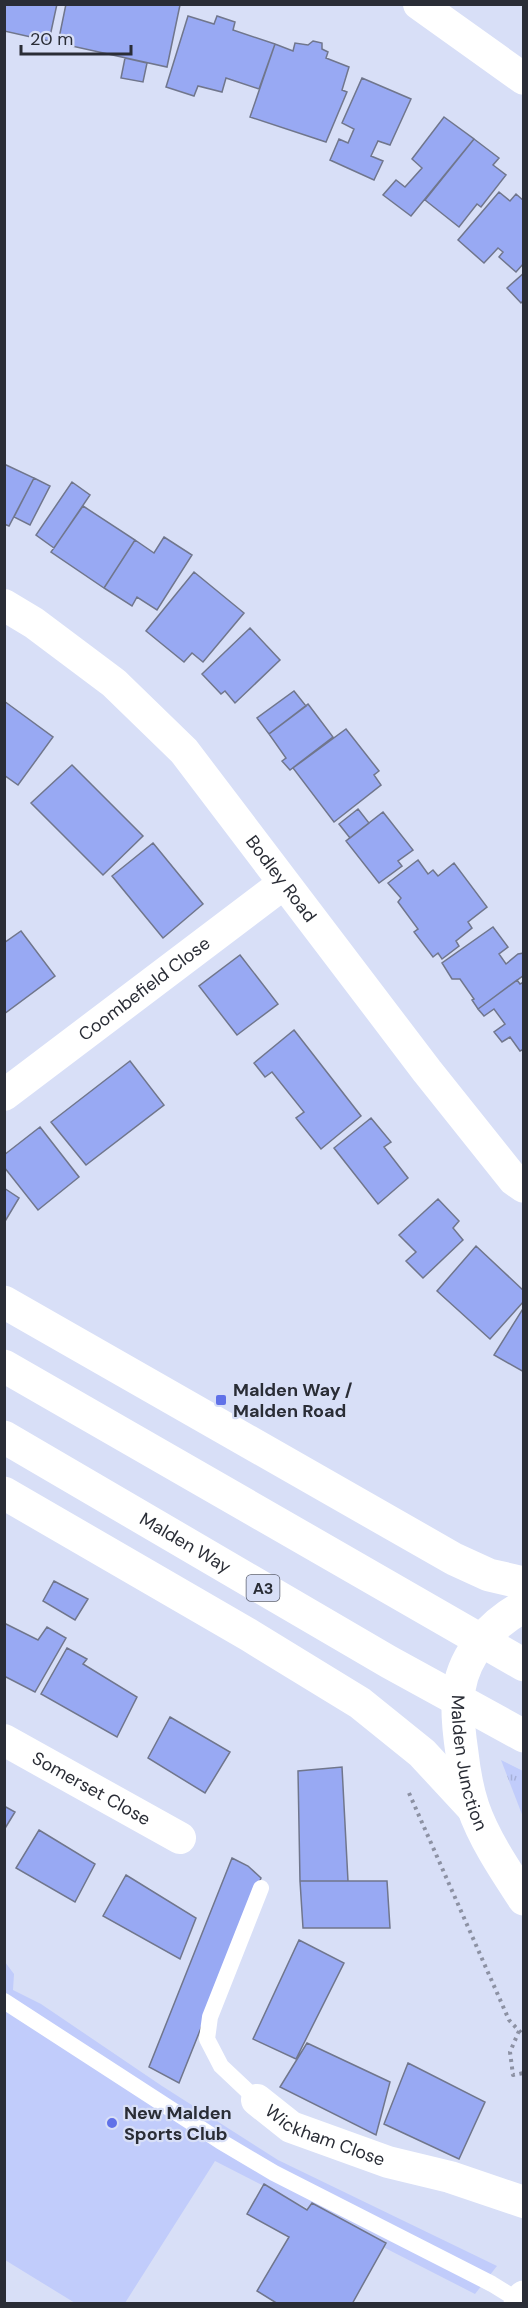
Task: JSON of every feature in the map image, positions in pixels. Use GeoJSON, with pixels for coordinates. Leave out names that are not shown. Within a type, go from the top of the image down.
{"type":"FeatureCollection","features":[{"type":"Feature","properties":{"kind":"main road"},"geometry":{"type":"LineString","coordinates":[[4,1302],[454,1559],[489,1575],[521,1600]]}},
{"type":"Feature","properties":{"kind":"main road"},"geometry":{"type":"LineString","coordinates":[[4,1366],[524,1665]]}},
{"type":"Feature","properties":{"kind":"main road","name":"Malden Way"},"geometry":{"type":"LineString","coordinates":[[4,1437],[389,1662],[524,1736]]}},
{"type":"Feature","properties":{"kind":"main road"},"geometry":{"type":"LineString","coordinates":[[4,1493],[249,1635],[360,1703],[422,1753],[473,1808]]}},
{"type":"Feature","properties":{"kind":"main road","name":"Malden Junction"},"geometry":{"type":"LineString","coordinates":[[521,1600],[484,1635],[468,1662],[459,1690],[459,1733],[465,1775],[473,1808],[499,1859],[524,1899]]}},
{"type":"Feature","properties":{"kind":"street"},"geometry":{"type":"LineString","coordinates":[[419,4],[524,79]]}},
{"type":"Feature","properties":{"kind":"street","name":"Bodley Road"},"geometry":{"type":"LineString","coordinates":[[4,605],[34,622],[114,683],[184,751],[427,1071],[514,1180],[524,1187]]}},
{"type":"Feature","properties":{"kind":"street","name":"Coombefield Close"},"geometry":{"type":"LineString","coordinates":[[4,1095],[283,884]]}},
{"type":"Feature","properties":{"kind":"street","name":"Somerset Close"},"geometry":{"type":"LineString","coordinates":[[4,1740],[180,1838]]}},
{"type":"Feature","properties":{"kind":"street","name":"Wickham Close"},"geometry":{"type":"LineString","coordinates":[[257,2100],[291,2127],[388,2162],[450,2177],[524,2202]]}},
{"type":"Feature","properties":{"kind":"lane","name":"Wickham Close"},"geometry":{"type":"LineString","coordinates":[[257,2100],[220,2066],[207,2039],[210,2017],[261,1888]]}},
{"type":"Feature","properties":{"kind":"lane"},"geometry":{"type":"LineString","coordinates":[[4,2001],[220,2141],[274,2173],[521,2301]]}},
{"type":"Feature","properties":{"kind":"path"},"geometry":{"type":"LineString","coordinates":[[408,1791],[509,2020],[524,2036]]}},
{"type":"Feature","properties":{"kind":"path"},"geometry":{"type":"LineString","coordinates":[[519,2031],[510,2052],[513,2075],[524,2073]]}},
{"type":"Feature","properties":{"kind":"green space"},"geometry":{"type":"Polygon","coordinates":[[[501,1760],[523,1771],[523,1817],[501,1760]]]}},
{"type":"Feature","properties":{"kind":"green space","name":"New Malden Sports Club"},"geometry":{"type":"Polygon","coordinates":[[[5,1962],[14,1974],[13,1990],[41,2004],[162,2086],[278,2160],[497,2266],[475,2294],[215,2161],[125,2303],[75,2303],[5,2260],[5,1962]]]}},
{"type":"Feature","properties":{"kind":"building"},"geometry":{"type":"Polygon","coordinates":[[[4,4],[57,4],[49,41],[4,31],[4,4]]]}},
{"type":"Feature","properties":{"kind":"building"},"geometry":{"type":"Polygon","coordinates":[[[66,4],[180,5],[167,67],[58,43],[66,4]]]}},
{"type":"Feature","properties":{"kind":"building"},"geometry":{"type":"Polygon","coordinates":[[[188,16],[214,24],[217,16],[235,22],[233,30],[275,44],[259,89],[226,78],[222,92],[198,86],[194,96],[166,87],[188,16]]]}},
{"type":"Feature","properties":{"kind":"building"},"geometry":{"type":"Polygon","coordinates":[[[313,41],[322,43],[322,49],[328,52],[326,58],[349,67],[342,90],[347,92],[326,142],[250,117],[275,44],[293,51],[295,43],[308,45],[313,41]]]}},
{"type":"Feature","properties":{"kind":"building"},"geometry":{"type":"Polygon","coordinates":[[[125,58],[147,63],[143,82],[121,78],[125,58]]]}},
{"type":"Feature","properties":{"kind":"building"},"geometry":{"type":"Polygon","coordinates":[[[362,78],[411,99],[390,145],[378,141],[371,156],[383,161],[374,180],[330,160],[339,139],[348,143],[354,129],[342,123],[362,78]]]}},
{"type":"Feature","properties":{"kind":"building"},"geometry":{"type":"Polygon","coordinates":[[[444,117],[474,139],[411,216],[383,195],[396,180],[405,187],[422,168],[412,159],[444,117]]]}},
{"type":"Feature","properties":{"kind":"building"},"geometry":{"type":"Polygon","coordinates":[[[474,139],[499,158],[493,165],[506,175],[481,207],[477,204],[459,227],[425,200],[474,139]]]}},
{"type":"Feature","properties":{"kind":"building"},"geometry":{"type":"Polygon","coordinates":[[[499,192],[510,201],[516,194],[524,201],[524,263],[516,272],[499,257],[503,252],[498,248],[484,263],[458,240],[499,192]]]}},
{"type":"Feature","properties":{"kind":"building"},"geometry":{"type":"Polygon","coordinates":[[[524,273],[524,300],[521,303],[507,288],[524,273]]]}},
{"type":"Feature","properties":{"kind":"building"},"geometry":{"type":"Polygon","coordinates":[[[4,464],[34,478],[9,526],[4,524],[4,464]]]}},
{"type":"Feature","properties":{"kind":"building"},"geometry":{"type":"Polygon","coordinates":[[[34,478],[50,486],[30,525],[14,517],[34,478]]]}},
{"type":"Feature","properties":{"kind":"building"},"geometry":{"type":"Polygon","coordinates":[[[72,482],[90,495],[54,548],[36,535],[72,482]]]}},
{"type":"Feature","properties":{"kind":"building"},"geometry":{"type":"Polygon","coordinates":[[[83,506],[135,540],[104,588],[51,552],[83,506]]]}},
{"type":"Feature","properties":{"kind":"building"},"geometry":{"type":"Polygon","coordinates":[[[164,537],[192,555],[157,610],[137,597],[132,606],[104,588],[135,540],[154,553],[164,537]]]}},
{"type":"Feature","properties":{"kind":"building"},"geometry":{"type":"Polygon","coordinates":[[[194,572],[244,613],[203,662],[192,653],[184,662],[146,631],[194,572]]]}},
{"type":"Feature","properties":{"kind":"building"},"geometry":{"type":"Polygon","coordinates":[[[250,628],[280,660],[235,703],[225,691],[221,694],[202,674],[250,628]]]}},
{"type":"Feature","properties":{"kind":"building"},"geometry":{"type":"Polygon","coordinates":[[[294,691],[306,706],[269,734],[257,718],[294,691]]]}},
{"type":"Feature","properties":{"kind":"building"},"geometry":{"type":"Polygon","coordinates":[[[4,701],[53,737],[18,785],[4,775],[4,701]]]}},
{"type":"Feature","properties":{"kind":"building"},"geometry":{"type":"Polygon","coordinates":[[[308,704],[333,737],[290,770],[282,761],[286,758],[269,734],[308,704]]]}},
{"type":"Feature","properties":{"kind":"building"},"geometry":{"type":"Polygon","coordinates":[[[346,729],[379,771],[374,775],[381,785],[334,822],[293,768],[346,729]]]}},
{"type":"Feature","properties":{"kind":"building"},"geometry":{"type":"Polygon","coordinates":[[[72,765],[143,836],[103,875],[31,803],[72,765]]]}},
{"type":"Feature","properties":{"kind":"building"},"geometry":{"type":"Polygon","coordinates":[[[358,809],[369,823],[350,838],[339,824],[358,809]]]}},
{"type":"Feature","properties":{"kind":"building"},"geometry":{"type":"Polygon","coordinates":[[[383,812],[413,850],[398,861],[402,866],[379,883],[346,841],[383,812]]]}},
{"type":"Feature","properties":{"kind":"building"},"geometry":{"type":"Polygon","coordinates":[[[153,843],[203,904],[163,938],[112,876],[153,843]]]}},
{"type":"Feature","properties":{"kind":"building"},"geometry":{"type":"Polygon","coordinates":[[[418,860],[428,874],[433,870],[438,876],[454,863],[487,907],[468,922],[472,928],[456,941],[459,946],[442,959],[438,953],[433,957],[414,932],[418,929],[398,902],[401,898],[388,883],[418,860]]]}},
{"type":"Feature","properties":{"kind":"building"},"geometry":{"type":"Polygon","coordinates":[[[493,927],[508,947],[499,954],[506,964],[518,954],[524,953],[524,975],[478,1009],[460,979],[452,979],[442,963],[493,927]]]}},
{"type":"Feature","properties":{"kind":"building"},"geometry":{"type":"Polygon","coordinates":[[[21,931],[55,976],[4,1014],[4,943],[21,931]]]}},
{"type":"Feature","properties":{"kind":"building"},"geometry":{"type":"Polygon","coordinates":[[[240,955],[278,1004],[237,1035],[199,986],[240,955]]]}},
{"type":"Feature","properties":{"kind":"building"},"geometry":{"type":"Polygon","coordinates":[[[517,980],[520,984],[524,982],[524,1049],[520,1051],[510,1037],[502,1042],[494,1032],[505,1024],[494,1009],[484,1016],[478,1009],[517,980]]]}},
{"type":"Feature","properties":{"kind":"building"},"geometry":{"type":"Polygon","coordinates":[[[294,1030],[361,1116],[321,1149],[296,1118],[304,1112],[272,1072],[265,1077],[254,1063],[294,1030]]]}},
{"type":"Feature","properties":{"kind":"building"},"geometry":{"type":"Polygon","coordinates":[[[130,1061],[164,1105],[86,1165],[51,1122],[130,1061]]]}},
{"type":"Feature","properties":{"kind":"building"},"geometry":{"type":"Polygon","coordinates":[[[371,1118],[391,1142],[384,1147],[408,1178],[378,1204],[334,1148],[371,1118]]]}},
{"type":"Feature","properties":{"kind":"building"},"geometry":{"type":"Polygon","coordinates":[[[40,1127],[79,1177],[38,1210],[4,1167],[4,1155],[40,1127]]]}},
{"type":"Feature","properties":{"kind":"building"},"geometry":{"type":"Polygon","coordinates":[[[4,1188],[19,1198],[4,1223],[4,1188]]]}},
{"type":"Feature","properties":{"kind":"building"},"geometry":{"type":"Polygon","coordinates":[[[438,1199],[459,1221],[453,1228],[463,1240],[423,1278],[406,1261],[416,1252],[399,1235],[438,1199]]]}},
{"type":"Feature","properties":{"kind":"building"},"geometry":{"type":"Polygon","coordinates":[[[476,1246],[524,1291],[524,1301],[490,1339],[437,1291],[476,1246]]]}},
{"type":"Feature","properties":{"kind":"building"},"geometry":{"type":"Polygon","coordinates":[[[524,1307],[524,1372],[494,1355],[524,1307]]]}},
{"type":"Feature","properties":{"kind":"building"},"geometry":{"type":"Polygon","coordinates":[[[54,1581],[88,1599],[75,1620],[43,1601],[54,1581]]]}},
{"type":"Feature","properties":{"kind":"building"},"geometry":{"type":"Polygon","coordinates":[[[4,1623],[38,1640],[47,1627],[66,1638],[35,1692],[4,1676],[4,1623]]]}},
{"type":"Feature","properties":{"kind":"building"},"geometry":{"type":"Polygon","coordinates":[[[67,1648],[87,1659],[83,1664],[137,1697],[117,1737],[41,1694],[67,1648]]]}},
{"type":"Feature","properties":{"kind":"building"},"geometry":{"type":"Polygon","coordinates":[[[170,1717],[230,1752],[205,1793],[148,1758],[170,1717]]]}},
{"type":"Feature","properties":{"kind":"building"},"geometry":{"type":"Polygon","coordinates":[[[342,1767],[348,1881],[300,1881],[298,1771],[342,1767]]]}},
{"type":"Feature","properties":{"kind":"building"},"geometry":{"type":"Polygon","coordinates":[[[4,1806],[15,1812],[4,1830],[4,1806]]]}},
{"type":"Feature","properties":{"kind":"building"},"geometry":{"type":"Polygon","coordinates":[[[39,1830],[95,1864],[75,1902],[16,1868],[39,1830]]]}},
{"type":"Feature","properties":{"kind":"building"},"geometry":{"type":"Polygon","coordinates":[[[232,1858],[248,1866],[261,1878],[179,2083],[149,2067],[232,1858]]]}},
{"type":"Feature","properties":{"kind":"building"},"geometry":{"type":"Polygon","coordinates":[[[126,1875],[196,1918],[180,1959],[103,1916],[126,1875]]]}},
{"type":"Feature","properties":{"kind":"building"},"geometry":{"type":"Polygon","coordinates":[[[300,1881],[387,1881],[390,1928],[303,1928],[300,1881]]]}},
{"type":"Feature","properties":{"kind":"building"},"geometry":{"type":"Polygon","coordinates":[[[299,1940],[344,1963],[296,2059],[253,2039],[299,1940]]]}},
{"type":"Feature","properties":{"kind":"building"},"geometry":{"type":"Polygon","coordinates":[[[307,2043],[390,2082],[376,2135],[280,2087],[307,2043]]]}},
{"type":"Feature","properties":{"kind":"building"},"geometry":{"type":"Polygon","coordinates":[[[408,2063],[485,2102],[459,2159],[384,2124],[408,2063]]]}},
{"type":"Feature","properties":{"kind":"building"},"geometry":{"type":"Polygon","coordinates":[[[264,2184],[307,2210],[312,2203],[386,2243],[352,2304],[278,2304],[257,2291],[289,2237],[247,2214],[264,2184]]]}},
{"type":"Feature","properties":{"kind":"place","name":"Malden Way / Malden Road"},"geometry":{"type":"Point","coordinates":[221,1400]}},
{"type":"Feature","properties":{"kind":"place","name":"New Malden Sports Club"},"geometry":{"type":"Point","coordinates":[112,2123]}}]}
